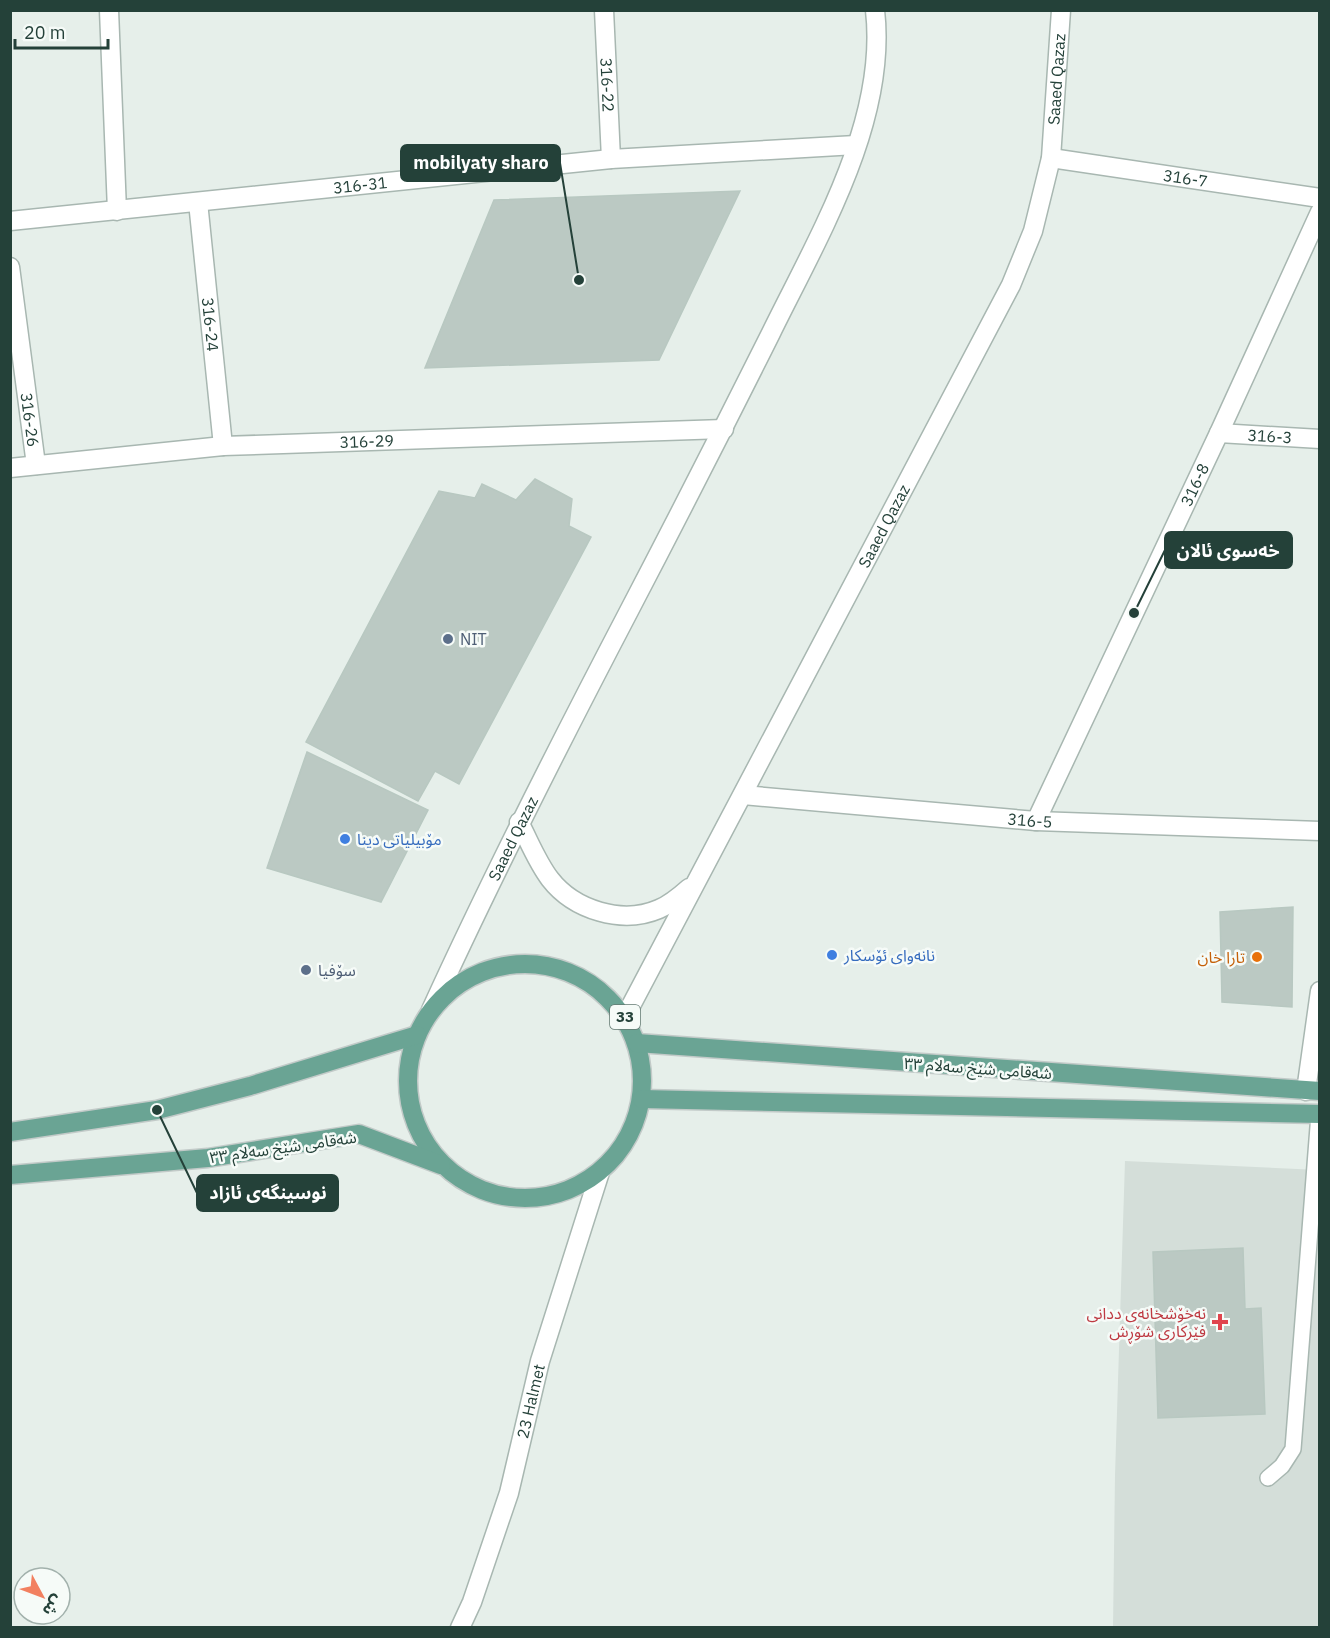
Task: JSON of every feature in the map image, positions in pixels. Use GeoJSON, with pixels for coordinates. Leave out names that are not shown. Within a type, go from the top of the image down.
{"type":"FeatureCollection","features":[{"type":"Feature","properties":{"kind":"main road","name":"شەقامی شێخ سەلام ٣٣"},"geometry":{"type":"LineString","coordinates":[[10,1175],[208,1158],[359,1134],[443,1166],[466,1183],[492,1194],[520,1198],[558,1193],[576,1187],[600,1172],[620,1151],[642,1099],[643,1071],[637,1043],[625,1017],[607,995],[584,978],[558,967],[530,963],[502,965],[475,974],[451,990],[431,1010],[417,1035],[409,1062],[408,1091],[413,1118],[422,1136],[443,1166]]}},
{"type":"Feature","properties":{"kind":"main road"},"geometry":{"type":"LineString","coordinates":[[10,1132],[157,1110],[250,1086],[417,1035]]}},
{"type":"Feature","properties":{"kind":"main road","name":"شەقامی شێخ سەلام ٣٣"},"geometry":{"type":"LineString","coordinates":[[637,1043],[1313,1091]]}},
{"type":"Feature","properties":{"kind":"main road"},"geometry":{"type":"LineString","coordinates":[[642,1099],[1319,1114]]}},
{"type":"Feature","properties":{"kind":"street"},"geometry":{"type":"LineString","coordinates":[[109,10],[117,211]]}},
{"type":"Feature","properties":{"kind":"street","name":"316-22"},"geometry":{"type":"LineString","coordinates":[[604,10],[611,159]]}},
{"type":"Feature","properties":{"kind":"street","name":"Saaed Qazaz"},"geometry":{"type":"LineString","coordinates":[[431,1010],[519,822],[724,429],[837,197],[856,146],[868,104],[874,64],[874,10]]}},
{"type":"Feature","properties":{"kind":"street","name":"Saaed Qazaz"},"geometry":{"type":"LineString","coordinates":[[625,1017],[1011,285],[1033,231],[1051,158],[1061,10]]}},
{"type":"Feature","properties":{"kind":"street","name":"316-31"},"geometry":{"type":"LineString","coordinates":[[10,221],[611,159],[856,146]]}},
{"type":"Feature","properties":{"kind":"street","name":"316-7"},"geometry":{"type":"LineString","coordinates":[[1051,158],[1320,198]]}},
{"type":"Feature","properties":{"kind":"street","name":"316-24"},"geometry":{"type":"LineString","coordinates":[[198,202],[223,446]]}},
{"type":"Feature","properties":{"kind":"street","name":"316-8"},"geometry":{"type":"LineString","coordinates":[[1036,821],[1219,433],[1320,212]]}},
{"type":"Feature","properties":{"kind":"street","name":"316-26"},"geometry":{"type":"LineString","coordinates":[[10,267],[36,465]]}},
{"type":"Feature","properties":{"kind":"street","name":"316-29"},"geometry":{"type":"LineString","coordinates":[[10,468],[223,446],[724,429]]}},
{"type":"Feature","properties":{"kind":"street","name":"316-3"},"geometry":{"type":"LineString","coordinates":[[1219,433],[1320,439]]}},
{"type":"Feature","properties":{"kind":"street","name":"316-5"},"geometry":{"type":"LineString","coordinates":[[742,795],[1036,821],[1320,831]]}},
{"type":"Feature","properties":{"kind":"street"},"geometry":{"type":"LineString","coordinates":[[519,822],[551,880],[572,900],[597,911],[632,916],[658,910],[674,901],[697,882]]}},
{"type":"Feature","properties":{"kind":"street"},"geometry":{"type":"LineString","coordinates":[[1313,1091],[1320,991]]}},
{"type":"Feature","properties":{"kind":"street","name":"23 Halmet"},"geometry":{"type":"LineString","coordinates":[[460,1628],[472,1602],[509,1493],[540,1361],[600,1172]]}},
{"type":"Feature","properties":{"kind":"lane"},"geometry":{"type":"LineString","coordinates":[[1268,1478],[1282,1466],[1293,1449],[1319,1114]]}},
{"type":"Feature","properties":{"kind":"shaded area","name":"نەخۆشخانەی ددانی فێرکاری شۆڕش"},"geometry":{"type":"Polygon","coordinates":[[[1125,1161],[1319,1170],[1319,1627],[1113,1628],[1115,1475],[1125,1161]]]}},
{"type":"Feature","properties":{"kind":"building"},"geometry":{"type":"Polygon","coordinates":[[[740,191],[659,360],[425,368],[494,200],[740,191]]]}},
{"type":"Feature","properties":{"kind":"building","name":"NIT"},"geometry":{"type":"Polygon","coordinates":[[[535,479],[572,499],[569,526],[591,537],[459,784],[435,771],[418,801],[306,742],[439,491],[475,498],[482,484],[516,500],[535,479]]]}},
{"type":"Feature","properties":{"kind":"building","name":"مۆبیلیاتی دینا"},"geometry":{"type":"Polygon","coordinates":[[[307,752],[428,810],[381,902],[267,868],[307,752]]]}},
{"type":"Feature","properties":{"kind":"building","name":"تارا خان"},"geometry":{"type":"Polygon","coordinates":[[[1293,907],[1292,1007],[1222,1002],[1220,912],[1293,907]]]}},
{"type":"Feature","properties":{"kind":"building"},"geometry":{"type":"Polygon","coordinates":[[[1243,1248],[1245,1309],[1261,1308],[1265,1414],[1158,1418],[1153,1252],[1243,1248]]]}},
{"type":"Feature","properties":{"kind":"place","name":"mobilyaty sharo"},"geometry":{"type":"Point","coordinates":[579,280]}},
{"type":"Feature","properties":{"kind":"place","name":"خەسوی ئالان"},"geometry":{"type":"Point","coordinates":[1134,613]}},
{"type":"Feature","properties":{"kind":"place","name":"NIT"},"geometry":{"type":"Point","coordinates":[448,639]}},
{"type":"Feature","properties":{"kind":"place","name":"مۆبیلیاتی دینا"},"geometry":{"type":"Point","coordinates":[345,839]}},
{"type":"Feature","properties":{"kind":"place","name":"نانەوای ئۆسکار"},"geometry":{"type":"Point","coordinates":[832,955]}},
{"type":"Feature","properties":{"kind":"place","name":"تارا خان"},"geometry":{"type":"Point","coordinates":[1257,957]}},
{"type":"Feature","properties":{"kind":"place","name":"سۆفیا"},"geometry":{"type":"Point","coordinates":[306,970]}},
{"type":"Feature","properties":{"kind":"place","name":"نوسینگەی ئازاد"},"geometry":{"type":"Point","coordinates":[157,1110]}},
{"type":"Feature","properties":{"kind":"place","name":"نەخۆشخانەی ددانی فێرکاری شۆڕش"},"geometry":{"type":"Point","coordinates":[1220,1322]}}]}
